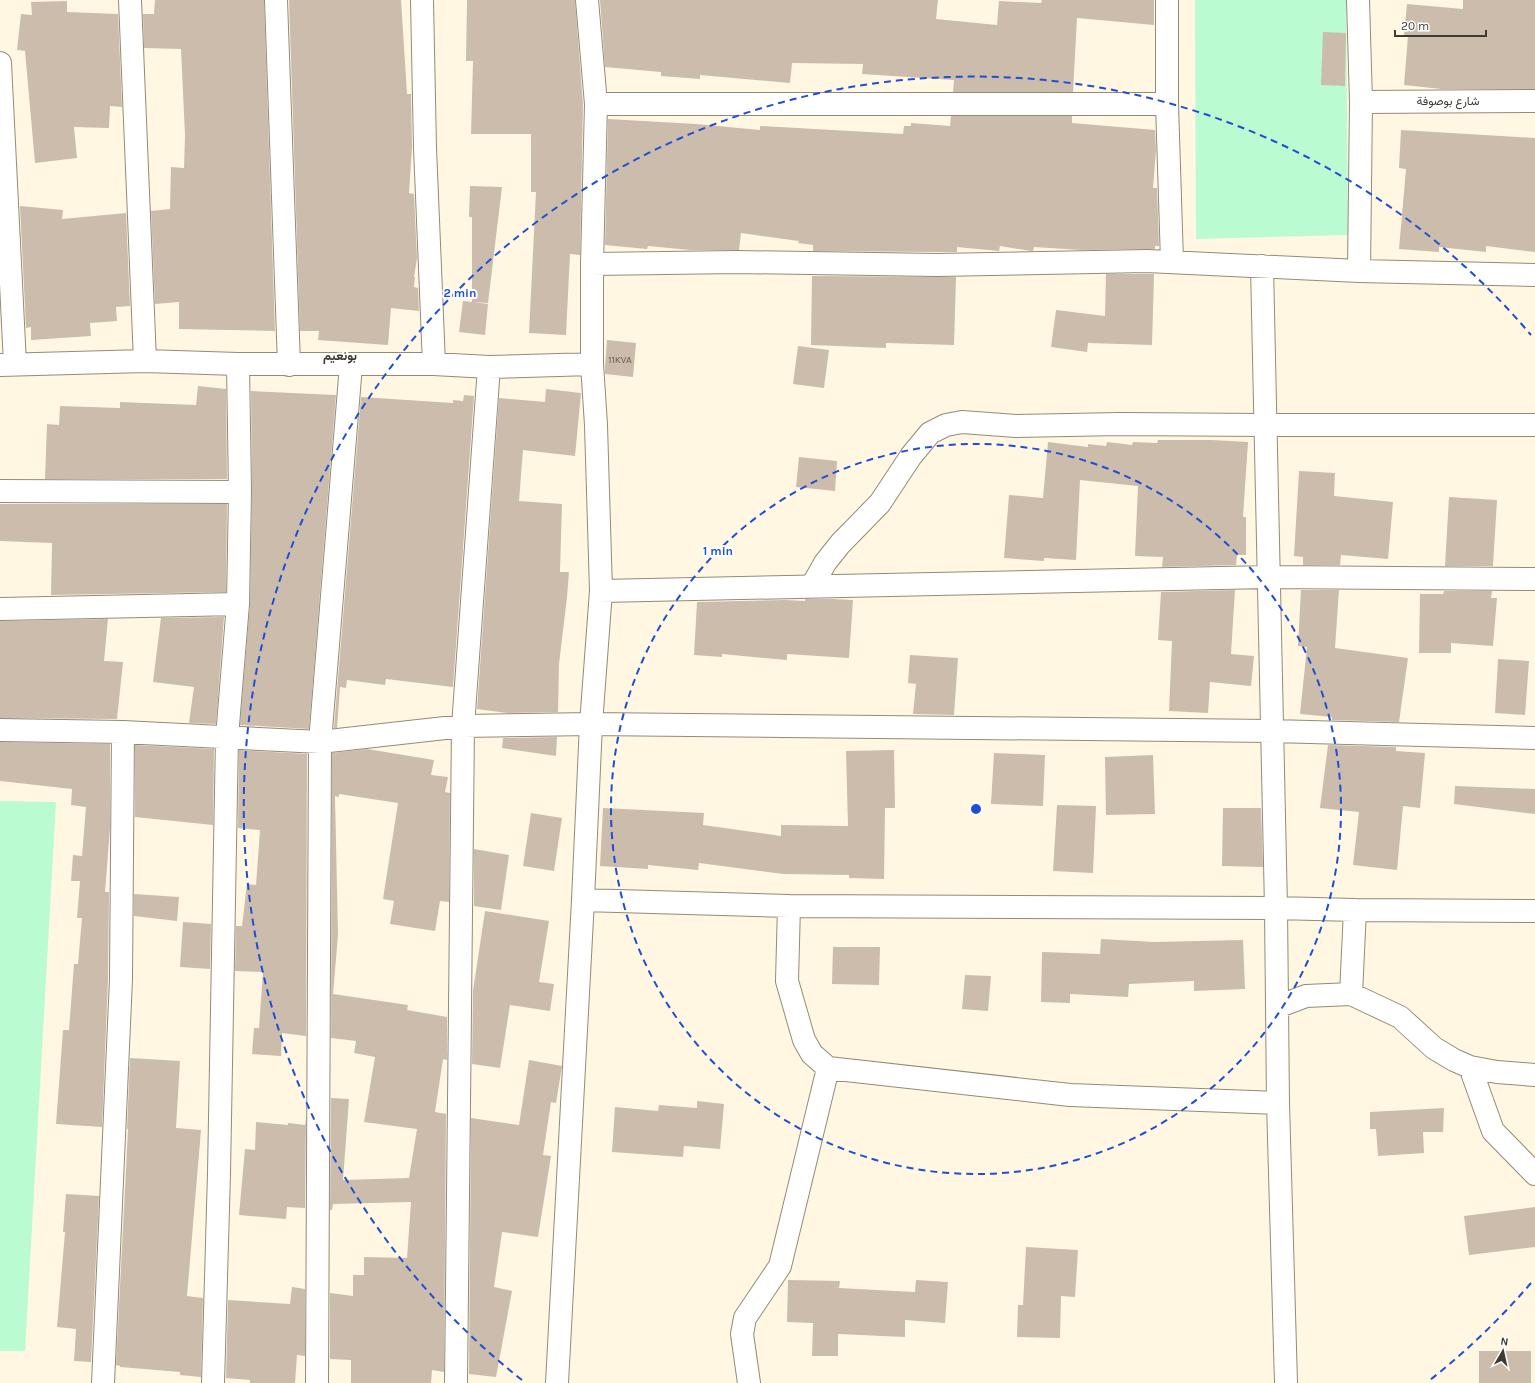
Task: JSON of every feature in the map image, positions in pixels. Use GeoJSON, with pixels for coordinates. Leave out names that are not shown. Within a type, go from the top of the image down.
{"type":"FeatureCollection","features":[{"type":"Feature","properties":{"kind":"street"},"geometry":{"type":"LineString","coordinates":[[130,0],[145,361]]}},
{"type":"Feature","properties":{"kind":"street"},"geometry":{"type":"LineString","coordinates":[[276,0],[288,365]]}},
{"type":"Feature","properties":{"kind":"street"},"geometry":{"type":"LineString","coordinates":[[422,0],[434,364]]}},
{"type":"Feature","properties":{"kind":"street"},"geometry":{"type":"LineString","coordinates":[[556,1383],[583,900],[591,724],[601,591],[596,425],[592,364],[592,264],[596,104],[586,0]]}},
{"type":"Feature","properties":{"kind":"street"},"geometry":{"type":"LineString","coordinates":[[1167,0],[1167,104],[1172,261]]}},
{"type":"Feature","properties":{"kind":"street"},"geometry":{"type":"LineString","coordinates":[[1358,0],[1361,102],[1359,271]]}},
{"type":"Feature","properties":{"kind":"street"},"geometry":{"type":"LineString","coordinates":[[0,63],[7,364],[145,361],[288,365],[434,364],[488,367],[592,364]]}},
{"type":"Feature","properties":{"kind":"street","name":"شارع بوصوفة"},"geometry":{"type":"LineString","coordinates":[[1361,102],[1535,101]]}},
{"type":"Feature","properties":{"kind":"street"},"geometry":{"type":"LineString","coordinates":[[596,104],[1167,104]]}},
{"type":"Feature","properties":{"kind":"street"},"geometry":{"type":"LineString","coordinates":[[592,264],[738,262],[937,265],[1172,261],[1359,271],[1535,275]]}},
{"type":"Feature","properties":{"kind":"street"},"geometry":{"type":"LineString","coordinates":[[1262,266],[1276,908],[1278,1103],[1286,1383]]}},
{"type":"Feature","properties":{"kind":"street"},"geometry":{"type":"LineString","coordinates":[[212,1383],[219,1165],[227,737],[238,604],[240,492],[238,364]]}},
{"type":"Feature","properties":{"kind":"street"},"geometry":{"type":"LineString","coordinates":[[317,1383],[320,742],[351,365]]}},
{"type":"Feature","properties":{"kind":"street"},"geometry":{"type":"LineString","coordinates":[[456,1383],[463,726],[488,367]]}},
{"type":"Feature","properties":{"kind":"street"},"geometry":{"type":"LineString","coordinates":[[812,586],[825,563],[840,544],[880,504],[910,456],[930,433],[946,425],[962,422],[1016,426],[1120,424],[1535,425]]}},
{"type":"Feature","properties":{"kind":"street"},"geometry":{"type":"LineString","coordinates":[[0,491],[240,492]]}},
{"type":"Feature","properties":{"kind":"street"},"geometry":{"type":"LineString","coordinates":[[601,591],[1269,577],[1535,579]]}},
{"type":"Feature","properties":{"kind":"street"},"geometry":{"type":"LineString","coordinates":[[0,609],[238,604]]}},
{"type":"Feature","properties":{"kind":"street"},"geometry":{"type":"LineString","coordinates":[[0,730],[123,732],[320,742],[463,726],[591,724],[1272,731],[1535,738]]}},
{"type":"Feature","properties":{"kind":"street"},"geometry":{"type":"LineString","coordinates":[[103,1383],[121,979],[123,732]]}},
{"type":"Feature","properties":{"kind":"street"},"geometry":{"type":"LineString","coordinates":[[583,900],[789,906],[1276,908],[1535,911]]}},
{"type":"Feature","properties":{"kind":"street"},"geometry":{"type":"LineString","coordinates":[[789,906],[787,981],[804,1040],[812,1054],[828,1068],[1070,1095],[1278,1103]]}},
{"type":"Feature","properties":{"kind":"street"},"geometry":{"type":"LineString","coordinates":[[1351,994],[1355,910]]}},
{"type":"Feature","properties":{"kind":"street"},"geometry":{"type":"LineString","coordinates":[[1277,1007],[1306,996],[1351,994],[1400,1017],[1434,1048],[1470,1068],[1535,1075]]}},
{"type":"Feature","properties":{"kind":"street"},"geometry":{"type":"LineString","coordinates":[[749,1383],[742,1334],[745,1318],[780,1266],[828,1068]]}},
{"type":"Feature","properties":{"kind":"street"},"geometry":{"type":"LineString","coordinates":[[1470,1068],[1493,1131],[1532,1173],[1535,1174]]}},
{"type":"Feature","properties":{"kind":"green space"},"geometry":{"type":"Polygon","coordinates":[[[1195,0],[1346,0],[1348,235],[1196,239],[1195,0]]]}},
{"type":"Feature","properties":{"kind":"green space"},"geometry":{"type":"Polygon","coordinates":[[[0,801],[56,802],[25,1351],[0,1351],[0,801]]]}},
{"type":"Feature","properties":{"kind":"building"},"geometry":{"type":"Polygon","coordinates":[[[155,0],[264,0],[275,331],[179,329],[179,302],[155,304],[151,211],[170,209],[171,167],[184,168],[185,136],[181,49],[144,48],[143,14],[154,14],[155,0]]]}},
{"type":"Feature","properties":{"kind":"building"},"geometry":{"type":"Polygon","coordinates":[[[289,0],[401,0],[407,94],[411,94],[412,147],[409,193],[414,194],[417,258],[414,287],[418,288],[419,311],[391,308],[388,345],[318,340],[319,331],[300,331],[289,0]]]}},
{"type":"Feature","properties":{"kind":"building"},"geometry":{"type":"Polygon","coordinates":[[[467,0],[575,0],[583,104],[580,255],[570,254],[566,335],[529,333],[536,192],[531,192],[531,134],[471,134],[473,61],[466,61],[467,0]]]}},
{"type":"Feature","properties":{"kind":"building"},"geometry":{"type":"Polygon","coordinates":[[[600,0],[938,0],[936,19],[997,25],[999,1],[1041,3],[1042,0],[1154,0],[1154,25],[1077,18],[1073,92],[953,92],[954,80],[862,74],[863,64],[792,63],[790,83],[700,75],[700,79],[661,76],[661,72],[605,67],[600,0]]]}},
{"type":"Feature","properties":{"kind":"building"},"geometry":{"type":"Polygon","coordinates":[[[1463,0],[1535,0],[1535,89],[1441,89],[1404,85],[1408,36],[1404,35],[1407,4],[1463,9],[1463,0]]]}},
{"type":"Feature","properties":{"kind":"building"},"geometry":{"type":"Polygon","coordinates":[[[67,1],[67,12],[118,14],[122,107],[110,106],[109,128],[74,127],[77,158],[35,163],[25,51],[17,50],[21,14],[32,15],[31,2],[67,1]]]}},
{"type":"Feature","properties":{"kind":"building"},"geometry":{"type":"Polygon","coordinates":[[[1323,32],[1346,33],[1345,86],[1321,85],[1323,32]]]}},
{"type":"Feature","properties":{"kind":"building"},"geometry":{"type":"Polygon","coordinates":[[[951,116],[1072,116],[1072,123],[1155,130],[1156,150],[1153,188],[1157,188],[1159,246],[1155,246],[1155,249],[1082,250],[1034,247],[1033,251],[1000,246],[999,251],[957,247],[957,252],[813,251],[813,245],[798,243],[799,241],[741,233],[739,250],[690,250],[648,246],[647,249],[605,245],[608,119],[696,124],[760,130],[760,126],[903,134],[904,126],[911,126],[911,123],[950,126],[951,116]]]}},
{"type":"Feature","properties":{"kind":"building"},"geometry":{"type":"Polygon","coordinates":[[[1401,130],[1535,138],[1535,252],[1486,246],[1486,252],[1439,247],[1439,252],[1399,249],[1406,169],[1399,168],[1401,130]]]}},
{"type":"Feature","properties":{"kind":"building"},"geometry":{"type":"Polygon","coordinates":[[[470,186],[502,187],[488,303],[473,302],[488,304],[485,335],[459,332],[463,301],[472,302],[472,217],[469,217],[470,186]]]}},
{"type":"Feature","properties":{"kind":"building"},"geometry":{"type":"Polygon","coordinates":[[[20,206],[63,210],[62,219],[126,213],[130,306],[116,307],[117,321],[90,323],[91,336],[31,340],[31,327],[26,328],[20,206]]]}},
{"type":"Feature","properties":{"kind":"building"},"geometry":{"type":"Polygon","coordinates":[[[1106,274],[1154,274],[1152,345],[1088,343],[1087,352],[1051,347],[1056,310],[1105,316],[1106,274]]]}},
{"type":"Feature","properties":{"kind":"building"},"geometry":{"type":"Polygon","coordinates":[[[812,276],[956,277],[954,345],[886,343],[886,348],[811,345],[812,276]]]}},
{"type":"Feature","properties":{"kind":"building"},"geometry":{"type":"Polygon","coordinates":[[[607,340],[636,343],[633,377],[605,374],[607,340]]]}},
{"type":"Feature","properties":{"kind":"building"},"geometry":{"type":"Polygon","coordinates":[[[798,346],[829,350],[824,388],[793,384],[798,346]]]}},
{"type":"Feature","properties":{"kind":"building"},"geometry":{"type":"Polygon","coordinates":[[[198,386],[226,389],[227,479],[45,479],[47,424],[59,425],[60,406],[120,408],[120,402],[196,405],[198,386]]]}},
{"type":"Feature","properties":{"kind":"building"},"geometry":{"type":"Polygon","coordinates":[[[546,389],[581,393],[575,456],[523,450],[519,501],[562,504],[560,572],[569,572],[559,664],[558,712],[507,713],[477,709],[499,398],[545,402],[546,389]]]}},
{"type":"Feature","properties":{"kind":"building"},"geometry":{"type":"Polygon","coordinates":[[[251,391],[336,395],[309,729],[240,725],[250,604],[252,492],[251,391]]]}},
{"type":"Feature","properties":{"kind":"building"},"geometry":{"type":"Polygon","coordinates":[[[464,395],[474,396],[453,687],[386,679],[385,685],[347,680],[346,688],[340,687],[337,728],[334,728],[361,397],[453,403],[453,400],[463,401],[464,395]]]}},
{"type":"Feature","properties":{"kind":"building"},"geometry":{"type":"Polygon","coordinates":[[[1158,440],[1248,442],[1243,517],[1246,517],[1246,555],[1237,555],[1236,565],[1162,567],[1163,557],[1135,556],[1138,486],[1080,480],[1076,560],[1044,558],[1044,561],[1004,558],[1009,495],[1043,498],[1048,442],[1088,447],[1088,444],[1106,446],[1107,442],[1132,445],[1133,442],[1157,443],[1158,440]]]}},
{"type":"Feature","properties":{"kind":"building"},"geometry":{"type":"Polygon","coordinates":[[[799,457],[837,461],[835,491],[796,487],[799,457]]]}},
{"type":"Feature","properties":{"kind":"building"},"geometry":{"type":"Polygon","coordinates":[[[1299,471],[1335,473],[1334,496],[1393,502],[1388,559],[1341,555],[1340,565],[1303,565],[1303,557],[1294,556],[1299,471]]]}},
{"type":"Feature","properties":{"kind":"building"},"geometry":{"type":"Polygon","coordinates":[[[1449,497],[1497,500],[1493,566],[1445,566],[1449,497]]]}},
{"type":"Feature","properties":{"kind":"building"},"geometry":{"type":"Polygon","coordinates":[[[0,504],[227,504],[226,592],[51,595],[52,543],[0,541],[0,504]]]}},
{"type":"Feature","properties":{"kind":"building"},"geometry":{"type":"Polygon","coordinates":[[[1235,590],[1231,654],[1254,656],[1251,686],[1210,682],[1208,713],[1169,711],[1172,641],[1158,640],[1161,592],[1235,590]]]}},
{"type":"Feature","properties":{"kind":"building"},"geometry":{"type":"Polygon","coordinates":[[[1301,590],[1339,590],[1335,648],[1408,658],[1399,722],[1332,720],[1332,717],[1300,714],[1307,647],[1298,646],[1301,590]]]}},
{"type":"Feature","properties":{"kind":"building"},"geometry":{"type":"Polygon","coordinates":[[[1444,591],[1492,591],[1491,598],[1497,598],[1493,646],[1451,643],[1451,653],[1419,653],[1420,594],[1443,594],[1444,591]]]}},
{"type":"Feature","properties":{"kind":"building"},"geometry":{"type":"Polygon","coordinates":[[[805,599],[853,600],[849,658],[787,654],[787,660],[722,654],[722,657],[694,655],[697,602],[805,601],[805,599]]]}},
{"type":"Feature","properties":{"kind":"building"},"geometry":{"type":"Polygon","coordinates":[[[224,617],[216,724],[189,723],[194,687],[153,682],[161,618],[224,617]]]}},
{"type":"Feature","properties":{"kind":"building"},"geometry":{"type":"Polygon","coordinates":[[[108,619],[104,661],[123,662],[117,719],[0,718],[0,621],[108,619]]]}},
{"type":"Feature","properties":{"kind":"building"},"geometry":{"type":"Polygon","coordinates":[[[910,655],[958,658],[954,715],[913,714],[916,684],[908,683],[910,655]]]}},
{"type":"Feature","properties":{"kind":"building"},"geometry":{"type":"Polygon","coordinates":[[[1498,659],[1529,661],[1525,715],[1495,713],[1498,659]]]}},
{"type":"Feature","properties":{"kind":"building"},"geometry":{"type":"Polygon","coordinates":[[[557,737],[556,756],[502,748],[503,738],[557,737]]]}},
{"type":"Feature","properties":{"kind":"building"},"geometry":{"type":"Polygon","coordinates":[[[0,742],[110,744],[110,828],[105,892],[109,892],[108,979],[102,1127],[56,1124],[63,1030],[69,1030],[74,964],[78,964],[82,918],[77,918],[80,881],[71,881],[73,855],[82,856],[86,807],[71,805],[72,789],[0,781],[0,742]]]}},
{"type":"Feature","properties":{"kind":"building"},"geometry":{"type":"Polygon","coordinates":[[[135,745],[214,749],[213,825],[135,817],[135,745]]]}},
{"type":"Feature","properties":{"kind":"building"},"geometry":{"type":"Polygon","coordinates":[[[1328,745],[1396,747],[1396,751],[1425,753],[1420,808],[1403,806],[1397,870],[1353,865],[1359,812],[1320,808],[1328,745]]]}},
{"type":"Feature","properties":{"kind":"building"},"geometry":{"type":"Polygon","coordinates":[[[367,749],[434,760],[431,775],[448,777],[445,792],[450,793],[449,902],[440,901],[435,931],[390,924],[394,901],[383,899],[398,803],[339,794],[339,797],[335,796],[338,935],[333,994],[408,1005],[407,1010],[447,1017],[447,1060],[443,1059],[435,1112],[446,1114],[444,1372],[432,1370],[431,1383],[351,1383],[351,1360],[330,1359],[330,1293],[353,1296],[353,1275],[364,1275],[364,1257],[407,1258],[411,1202],[333,1204],[332,1210],[330,1210],[331,1098],[349,1099],[343,1180],[409,1178],[417,1129],[364,1122],[375,1057],[354,1053],[356,1041],[331,1038],[332,753],[367,749]]]}},
{"type":"Feature","properties":{"kind":"building"},"geometry":{"type":"Polygon","coordinates":[[[239,750],[307,754],[306,1036],[282,1033],[281,1056],[252,1054],[254,1028],[259,1028],[263,972],[235,971],[236,926],[242,926],[247,884],[256,885],[260,830],[238,828],[239,750]]]}},
{"type":"Feature","properties":{"kind":"building"},"geometry":{"type":"Polygon","coordinates":[[[894,750],[895,808],[885,808],[884,879],[849,878],[849,875],[783,874],[699,863],[698,870],[648,865],[648,869],[600,866],[603,808],[704,813],[703,825],[781,836],[781,825],[848,826],[846,751],[894,750]]]}},
{"type":"Feature","properties":{"kind":"building"},"geometry":{"type":"Polygon","coordinates":[[[994,753],[1045,755],[1043,806],[991,804],[994,753]]]}},
{"type":"Feature","properties":{"kind":"building"},"geometry":{"type":"Polygon","coordinates":[[[1153,755],[1155,814],[1106,815],[1105,757],[1153,755]]]}},
{"type":"Feature","properties":{"kind":"building"},"geometry":{"type":"Polygon","coordinates":[[[1455,786],[1535,789],[1535,814],[1454,804],[1455,786]]]}},
{"type":"Feature","properties":{"kind":"building"},"geometry":{"type":"Polygon","coordinates":[[[1057,805],[1096,806],[1093,873],[1053,871],[1057,805]]]}},
{"type":"Feature","properties":{"kind":"building"},"geometry":{"type":"Polygon","coordinates":[[[1223,808],[1261,808],[1263,867],[1222,866],[1223,808]]]}},
{"type":"Feature","properties":{"kind":"building"},"geometry":{"type":"Polygon","coordinates":[[[531,813],[562,818],[554,871],[523,866],[531,813]]]}},
{"type":"Feature","properties":{"kind":"building"},"geometry":{"type":"Polygon","coordinates":[[[474,849],[509,855],[501,910],[474,906],[474,849]]]}},
{"type":"Feature","properties":{"kind":"building"},"geometry":{"type":"Polygon","coordinates":[[[134,894],[179,897],[177,921],[134,916],[134,894]]]}},
{"type":"Feature","properties":{"kind":"building"},"geometry":{"type":"Polygon","coordinates":[[[485,911],[549,921],[539,982],[554,984],[550,1011],[510,1005],[500,1068],[472,1064],[473,991],[485,911]]]}},
{"type":"Feature","properties":{"kind":"building"},"geometry":{"type":"Polygon","coordinates":[[[183,922],[211,924],[210,969],[180,967],[183,922]]]}},
{"type":"Feature","properties":{"kind":"building"},"geometry":{"type":"Polygon","coordinates":[[[1101,939],[1154,942],[1243,940],[1245,989],[1194,991],[1194,981],[1129,984],[1128,997],[1070,994],[1070,1003],[1041,1002],[1042,952],[1100,954],[1101,939]]]}},
{"type":"Feature","properties":{"kind":"building"},"geometry":{"type":"Polygon","coordinates":[[[833,947],[880,947],[879,985],[832,984],[833,947]]]}},
{"type":"Feature","properties":{"kind":"building"},"geometry":{"type":"Polygon","coordinates":[[[965,975],[991,976],[988,1011],[962,1009],[965,975]]]}},
{"type":"Feature","properties":{"kind":"building"},"geometry":{"type":"Polygon","coordinates":[[[130,1058],[180,1061],[176,1128],[201,1130],[187,1296],[203,1298],[201,1377],[180,1375],[180,1372],[120,1367],[116,1365],[128,1129],[130,1058]]]}},
{"type":"Feature","properties":{"kind":"building"},"geometry":{"type":"Polygon","coordinates":[[[529,1060],[562,1066],[556,1103],[551,1102],[543,1155],[551,1156],[538,1237],[502,1232],[494,1287],[512,1291],[496,1377],[469,1374],[471,1118],[519,1125],[529,1060]]]}},
{"type":"Feature","properties":{"kind":"building"},"geometry":{"type":"Polygon","coordinates":[[[697,1101],[724,1104],[720,1149],[684,1146],[683,1157],[612,1152],[615,1107],[658,1111],[659,1105],[697,1108],[697,1101]]]}},
{"type":"Feature","properties":{"kind":"building"},"geometry":{"type":"Polygon","coordinates":[[[1444,1108],[1443,1132],[1423,1132],[1424,1153],[1378,1156],[1376,1129],[1370,1129],[1370,1112],[1444,1108]]]}},
{"type":"Feature","properties":{"kind":"building"},"geometry":{"type":"Polygon","coordinates":[[[306,1119],[305,1208],[287,1207],[286,1219],[239,1215],[245,1149],[255,1150],[256,1122],[305,1125],[306,1119]]]}},
{"type":"Feature","properties":{"kind":"building"},"geometry":{"type":"Polygon","coordinates":[[[66,1194],[99,1196],[91,1362],[74,1361],[76,1329],[57,1327],[65,1232],[63,1232],[66,1194]]]}},
{"type":"Feature","properties":{"kind":"building"},"geometry":{"type":"Polygon","coordinates":[[[1535,1207],[1535,1247],[1469,1255],[1464,1216],[1535,1207]]]}},
{"type":"Feature","properties":{"kind":"building"},"geometry":{"type":"Polygon","coordinates":[[[1026,1247],[1078,1250],[1075,1297],[1061,1296],[1060,1338],[1017,1337],[1018,1305],[1023,1305],[1026,1247]]]}},
{"type":"Feature","properties":{"kind":"building"},"geometry":{"type":"Polygon","coordinates":[[[788,1280],[840,1281],[839,1288],[915,1292],[916,1280],[948,1282],[945,1323],[905,1320],[905,1337],[838,1334],[838,1356],[812,1356],[813,1323],[787,1322],[788,1280]]]}},
{"type":"Feature","properties":{"kind":"building"},"geometry":{"type":"Polygon","coordinates":[[[292,1287],[305,1289],[305,1356],[297,1355],[295,1383],[250,1383],[250,1380],[226,1378],[228,1300],[290,1304],[292,1287]]]}},
{"type":"Feature","properties":{"kind":"building"},"geometry":{"type":"Polygon","coordinates":[[[1479,1351],[1531,1351],[1531,1383],[1479,1383],[1479,1351]]]}},
{"type":"Feature","properties":{"kind":"district","name":"بونعيم"},"geometry":{"type":"Point","coordinates":[340,355]}}]}
